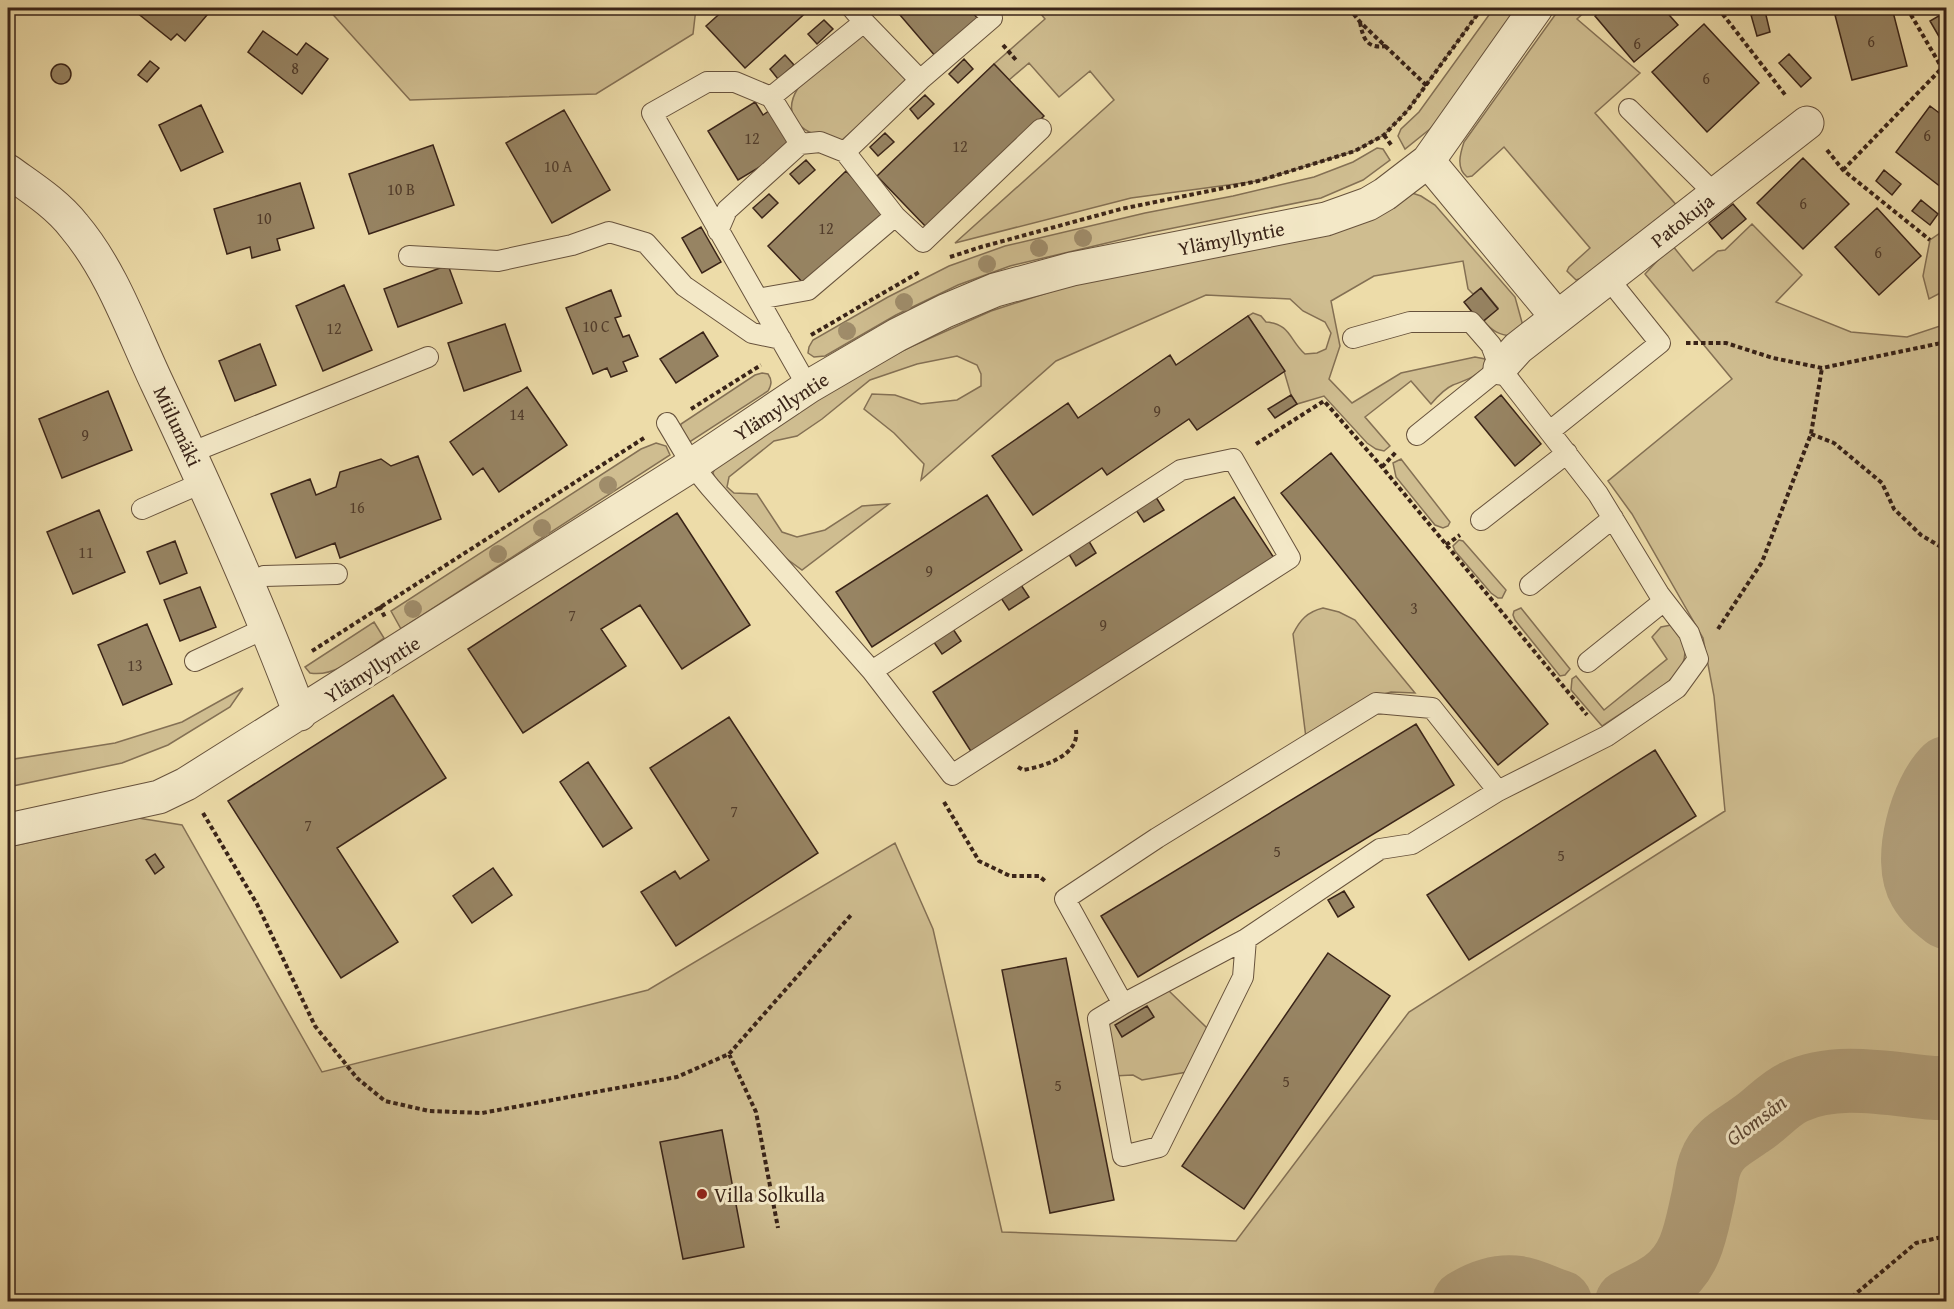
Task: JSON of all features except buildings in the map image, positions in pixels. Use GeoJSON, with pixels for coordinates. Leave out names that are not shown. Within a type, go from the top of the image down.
{"type":"FeatureCollection","features":[{"type":"Feature","properties":{"kind":"street","name":"Ylämyllyntie"},"geometry":{"type":"LineString","coordinates":[[8,830],[159,797],[186,784],[692,465],[808,387],[897,335],[966,301],[995,290],[1072,269],[1340,215],[1368,204],[1428,161],[1536,8]]}},
{"type":"Feature","properties":{"kind":"street","name":"Patokuja"},"geometry":{"type":"LineString","coordinates":[[1500,368],[1518,348],[1807,123]]}},
{"type":"Feature","properties":{"kind":"street"},"geometry":{"type":"LineString","coordinates":[[1428,161],[1557,317]]}},
{"type":"Feature","properties":{"kind":"street","name":"Miilumäki"},"geometry":{"type":"LineString","coordinates":[[8,171],[49,201],[74,225],[102,265],[197,467],[300,714]]}},
{"type":"Feature","properties":{"kind":"lane"},"geometry":{"type":"LineString","coordinates":[[845,152],[920,80],[992,18],[982,8]]}},
{"type":"Feature","properties":{"kind":"lane"},"geometry":{"type":"LineString","coordinates":[[771,96],[858,15],[920,80]]}},
{"type":"Feature","properties":{"kind":"lane"},"geometry":{"type":"LineString","coordinates":[[800,144],[771,96],[735,82],[707,82],[652,113],[808,387]]}},
{"type":"Feature","properties":{"kind":"lane"},"geometry":{"type":"LineString","coordinates":[[1629,109],[1715,194]]}},
{"type":"Feature","properties":{"kind":"lane"},"geometry":{"type":"LineString","coordinates":[[718,231],[727,210],[800,144],[820,142],[845,152],[895,216],[923,242],[1041,129]]}},
{"type":"Feature","properties":{"kind":"lane"},"geometry":{"type":"LineString","coordinates":[[758,299],[808,290],[895,216]]}},
{"type":"Feature","properties":{"kind":"lane"},"geometry":{"type":"LineString","coordinates":[[409,256],[498,261],[572,245],[609,232],[646,243],[684,286],[752,333],[784,344]]}},
{"type":"Feature","properties":{"kind":"lane"},"geometry":{"type":"LineString","coordinates":[[1550,431],[1660,343],[1607,277]]}},
{"type":"Feature","properties":{"kind":"lane"},"geometry":{"type":"LineString","coordinates":[[1246,939],[1243,977],[1159,1148],[1123,1156],[1098,1019],[1246,939],[1380,849],[1412,844],[1498,791],[1607,736],[1677,688],[1698,658],[1689,633],[1664,601],[1598,494],[1500,368],[1491,345],[1471,322],[1410,322],[1353,338]]}},
{"type":"Feature","properties":{"kind":"lane"},"geometry":{"type":"LineString","coordinates":[[142,508],[197,467],[428,357]]}},
{"type":"Feature","properties":{"kind":"lane"},"geometry":{"type":"LineString","coordinates":[[1417,435],[1500,368]]}},
{"type":"Feature","properties":{"kind":"lane"},"geometry":{"type":"LineString","coordinates":[[667,423],[692,465],[872,671],[952,775],[1290,558],[1233,459],[1181,470],[872,671]]}},
{"type":"Feature","properties":{"kind":"lane"},"geometry":{"type":"LineString","coordinates":[[1481,520],[1567,453]]}},
{"type":"Feature","properties":{"kind":"lane"},"geometry":{"type":"LineString","coordinates":[[1530,585],[1613,518]]}},
{"type":"Feature","properties":{"kind":"lane"},"geometry":{"type":"LineString","coordinates":[[247,584],[264,576],[338,574]]}},
{"type":"Feature","properties":{"kind":"lane"},"geometry":{"type":"LineString","coordinates":[[1588,662],[1664,601]]}},
{"type":"Feature","properties":{"kind":"lane"},"geometry":{"type":"LineString","coordinates":[[195,661],[266,628]]}},
{"type":"Feature","properties":{"kind":"lane"},"geometry":{"type":"LineString","coordinates":[[1123,1004],[1065,899],[1157,838],[1376,703],[1432,708],[1498,791]]}},
{"type":"Feature","properties":{"kind":"path"},"geometry":{"type":"LineString","coordinates":[[8,12],[14,8]]}},
{"type":"Feature","properties":{"kind":"path"},"geometry":{"type":"LineString","coordinates":[[1349,8],[1360,22],[1426,85]]}},
{"type":"Feature","properties":{"kind":"path"},"geometry":{"type":"LineString","coordinates":[[950,257],[1121,209],[1258,182],[1355,152],[1384,135],[1408,110],[1482,8]]}},
{"type":"Feature","properties":{"kind":"path"},"geometry":{"type":"LineString","coordinates":[[1718,8],[1843,170],[1930,240]]}},
{"type":"Feature","properties":{"kind":"path"},"geometry":{"type":"LineString","coordinates":[[1907,8],[1947,75]]}},
{"type":"Feature","properties":{"kind":"path"},"geometry":{"type":"LineString","coordinates":[[1360,22],[1362,37],[1367,43],[1373,47],[1386,46]]}},
{"type":"Feature","properties":{"kind":"path"},"geometry":{"type":"LineString","coordinates":[[1843,170],[1942,68]]}},
{"type":"Feature","properties":{"kind":"path"},"geometry":{"type":"LineString","coordinates":[[284,671],[379,606],[667,423],[784,344],[929,267]]}},
{"type":"Feature","properties":{"kind":"path"},"geometry":{"type":"LineString","coordinates":[[1660,343],[1726,343],[1773,358],[1822,368],[1947,342]]}},
{"type":"Feature","properties":{"kind":"path"},"geometry":{"type":"LineString","coordinates":[[1698,658],[1762,562],[1811,434],[1822,368]]}},
{"type":"Feature","properties":{"kind":"path"},"geometry":{"type":"LineString","coordinates":[[1233,459],[1324,401],[1382,467],[1590,718]]}},
{"type":"Feature","properties":{"kind":"path"},"geometry":{"type":"LineString","coordinates":[[1811,434],[1834,443],[1882,483],[1894,509],[1921,535],[1947,550]]}},
{"type":"Feature","properties":{"kind":"path"},"geometry":{"type":"LineString","coordinates":[[952,775],[944,785],[944,804],[980,861],[1010,876],[1039,876],[1065,899]]}},
{"type":"Feature","properties":{"kind":"path"},"geometry":{"type":"LineString","coordinates":[[186,784],[257,904],[315,1026],[357,1078],[385,1101],[429,1111],[482,1113],[676,1077],[729,1054],[851,915]]}},
{"type":"Feature","properties":{"kind":"path"},"geometry":{"type":"LineString","coordinates":[[729,1054],[756,1112],[778,1228]]}},
{"type":"Feature","properties":{"kind":"path"},"geometry":{"type":"LineString","coordinates":[[1846,1302],[1916,1243],[1947,1236]]}},
{"type":"Feature","properties":{"kind":"shaded area"},"geometry":{"type":"Polygon","coordinates":[[[327,8],[696,8],[693,34],[596,94],[410,100],[327,8]]]}},
{"type":"Feature","properties":{"kind":"shaded area"},"geometry":{"type":"Polygon","coordinates":[[[1036,8],[1482,8],[1408,110],[1384,135],[1355,151],[1258,181],[1131,198],[955,243],[1114,100],[1090,71],[1059,97],[1029,63],[1009,80],[994,64],[1045,19],[1036,8]]]}},
{"type":"Feature","properties":{"kind":"shaded area"},"geometry":{"type":"Polygon","coordinates":[[[1494,8],[1520,8],[1446,111],[1430,129],[1405,149],[1398,136],[1401,129],[1419,112],[1494,8]]]}},
{"type":"Feature","properties":{"kind":"shaded area"},"geometry":{"type":"Polygon","coordinates":[[[1560,8],[1589,8],[1577,19],[1640,73],[1595,113],[1679,208],[1585,277],[1576,280],[1567,271],[1590,248],[1504,147],[1472,176],[1467,177],[1460,165],[1464,142],[1560,8]]]}},
{"type":"Feature","properties":{"kind":"shaded area"},"geometry":{"type":"Polygon","coordinates":[[[866,34],[873,39],[908,82],[842,140],[809,132],[795,119],[792,110],[798,88],[859,36],[866,34]]]}},
{"type":"Feature","properties":{"kind":"shaded area"},"geometry":{"type":"Polygon","coordinates":[[[1377,148],[1383,149],[1390,160],[1363,180],[1321,198],[1149,233],[1010,266],[958,285],[896,315],[825,356],[814,357],[808,353],[813,340],[888,297],[949,266],[1005,246],[1314,177],[1353,162],[1377,148]]]}},
{"type":"Feature","properties":{"kind":"shaded area"},"geometry":{"type":"Polygon","coordinates":[[[1412,193],[1435,205],[1515,297],[1523,326],[1512,336],[1493,330],[1484,321],[1498,308],[1481,288],[1473,294],[1468,289],[1463,261],[1374,276],[1331,301],[1340,346],[1329,379],[1352,403],[1401,373],[1475,357],[1485,359],[1486,366],[1482,370],[1447,389],[1431,404],[1411,381],[1365,417],[1390,446],[1384,451],[1367,443],[1324,396],[1297,404],[1291,395],[1284,371],[1248,316],[1253,313],[1261,316],[1266,322],[1274,323],[1285,329],[1305,354],[1317,353],[1326,349],[1331,333],[1325,322],[1303,311],[1290,299],[1206,295],[1056,361],[921,480],[924,464],[894,433],[864,409],[872,394],[895,395],[921,404],[957,400],[981,386],[981,374],[977,365],[957,356],[917,364],[870,380],[797,436],[774,441],[729,477],[727,487],[734,493],[757,494],[782,532],[797,537],[825,530],[862,506],[889,504],[802,570],[765,543],[717,484],[713,473],[716,465],[843,383],[908,348],[991,311],[1084,281],[1412,193]]]}},
{"type":"Feature","properties":{"kind":"shaded area"},"geometry":{"type":"Polygon","coordinates":[[[1752,224],[1802,275],[1776,302],[1851,332],[1907,337],[1946,324],[1946,1301],[8,1301],[8,847],[138,818],[182,825],[322,1072],[648,990],[895,843],[933,929],[1002,1232],[1236,1241],[1409,1012],[1725,811],[1714,696],[1703,638],[1632,514],[1608,481],[1732,379],[1645,274],[1672,245],[1693,271],[1718,251],[1725,250],[1752,224]]]}},
{"type":"Feature","properties":{"kind":"shaded area"},"geometry":{"type":"Polygon","coordinates":[[[1946,229],[1946,290],[1929,299],[1923,276],[1930,240],[1946,229]]]}},
{"type":"Feature","properties":{"kind":"shaded area"},"geometry":{"type":"Polygon","coordinates":[[[768,374],[770,378],[771,384],[768,391],[688,443],[680,431],[681,424],[755,375],[768,374]]]}},
{"type":"Feature","properties":{"kind":"shaded area"},"geometry":{"type":"Polygon","coordinates":[[[656,443],[666,446],[670,455],[401,629],[391,611],[641,449],[656,443]]]}},
{"type":"Feature","properties":{"kind":"shaded area"},"geometry":{"type":"Polygon","coordinates":[[[1401,459],[1450,522],[1448,526],[1443,528],[1435,525],[1396,477],[1393,463],[1401,459]]]}},
{"type":"Feature","properties":{"kind":"shaded area"},"geometry":{"type":"Polygon","coordinates":[[[1459,540],[1463,541],[1506,590],[1502,598],[1491,593],[1455,551],[1453,546],[1459,540]]]}},
{"type":"Feature","properties":{"kind":"shaded area"},"geometry":{"type":"Polygon","coordinates":[[[1323,608],[1339,612],[1355,620],[1415,693],[1391,692],[1366,699],[1306,738],[1293,634],[1305,617],[1323,608]]]}},
{"type":"Feature","properties":{"kind":"shaded area"},"geometry":{"type":"Polygon","coordinates":[[[1521,608],[1570,669],[1565,675],[1560,676],[1515,620],[1514,611],[1521,608]]]}},
{"type":"Feature","properties":{"kind":"shaded area"},"geometry":{"type":"Polygon","coordinates":[[[374,622],[384,638],[349,663],[320,674],[310,673],[305,667],[374,622]]]}},
{"type":"Feature","properties":{"kind":"shaded area"},"geometry":{"type":"Polygon","coordinates":[[[1671,625],[1679,634],[1685,650],[1680,668],[1659,689],[1602,726],[1571,690],[1572,679],[1576,676],[1604,710],[1667,659],[1652,637],[1661,627],[1671,625]]]}},
{"type":"Feature","properties":{"kind":"shaded area"},"geometry":{"type":"Polygon","coordinates":[[[243,688],[230,707],[168,745],[122,763],[8,787],[8,760],[115,743],[182,722],[243,688]]]}},
{"type":"Feature","properties":{"kind":"shaded area"},"geometry":{"type":"Polygon","coordinates":[[[1167,989],[1207,1028],[1187,1072],[1142,1080],[1133,1075],[1113,1076],[1105,1027],[1167,989]]]}},
{"type":"Feature","properties":{"kind":"waterway","name":"Glomsån"},"geometry":{"type":"LineString","coordinates":[[1946,768],[1937,779],[1922,809],[1917,826],[1913,862],[1920,890],[1929,902],[1946,917]]}},
{"type":"Feature","properties":{"kind":"waterway","name":"Glomsån"},"geometry":{"type":"LineString","coordinates":[[1627,1302],[1663,1282],[1673,1274],[1687,1255],[1695,1233],[1709,1166],[1714,1155],[1728,1140],[1788,1095],[1810,1086],[1845,1081],[1946,1088]]}},
{"type":"Feature","properties":{"kind":"waterway","name":"Glomsån"},"geometry":{"type":"LineString","coordinates":[[1464,1302],[1490,1290],[1512,1287],[1529,1290],[1560,1302]]}},
{"type":"Feature","properties":{"kind":"place","name":"Villa Solkulla"},"geometry":{"type":"Point","coordinates":[702,1194]}}]}
